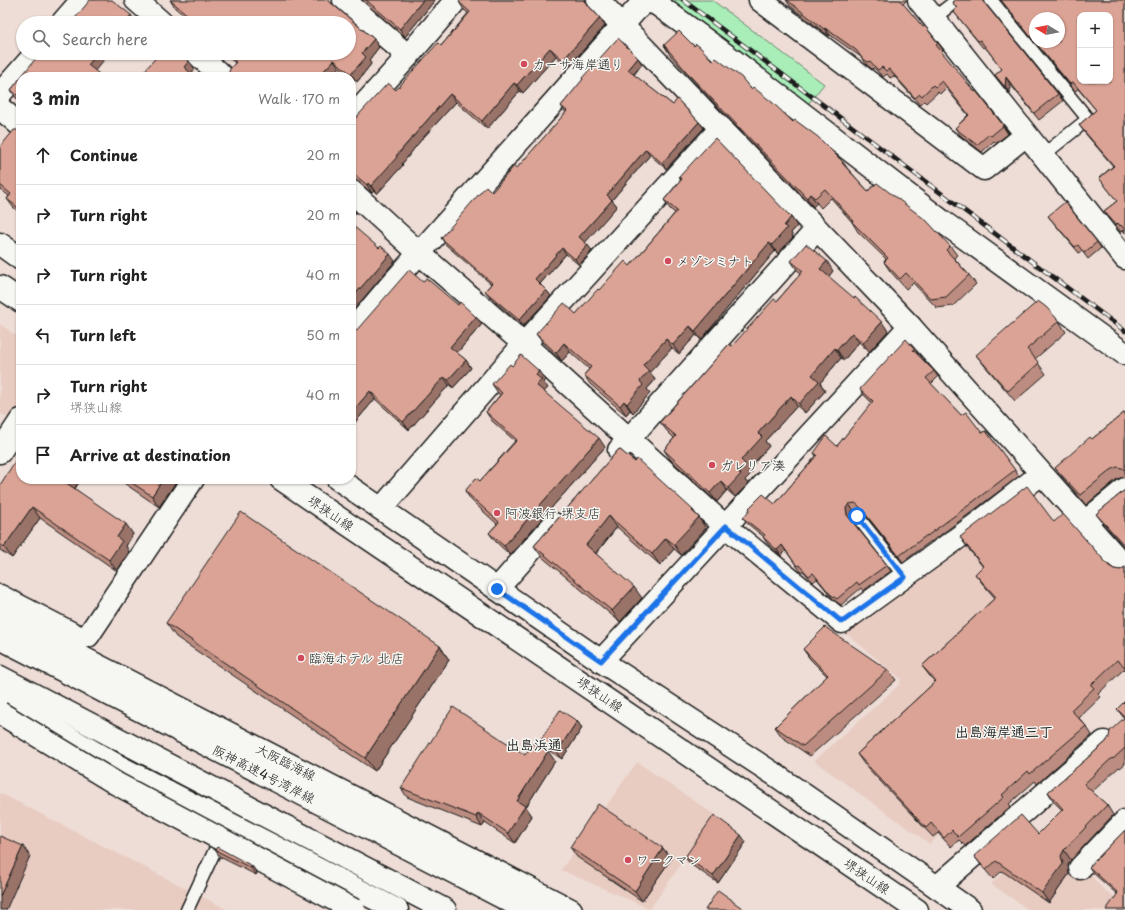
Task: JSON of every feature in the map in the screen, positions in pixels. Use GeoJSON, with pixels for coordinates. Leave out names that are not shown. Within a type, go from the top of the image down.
{"type":"FeatureCollection","features":[{"type":"Feature","properties":{"kind":"main road"},"geometry":{"type":"LineString","coordinates":[[68,16],[82,0]]}},
{"type":"Feature","properties":{"kind":"main road"},"geometry":{"type":"LineString","coordinates":[[136,0],[154,16]]}},
{"type":"Feature","properties":{"kind":"main road"},"geometry":{"type":"LineString","coordinates":[[344,0],[408,56]]}},
{"type":"Feature","properties":{"kind":"main road"},"geometry":{"type":"LineString","coordinates":[[356,113],[456,0]]}},
{"type":"Feature","properties":{"kind":"main road"},"geometry":{"type":"LineString","coordinates":[[598,0],[910,326],[1041,474],[1085,522],[1122,558]]}},
{"type":"Feature","properties":{"kind":"main road"},"geometry":{"type":"LineString","coordinates":[[760,0],[984,170],[1026,135]]}},
{"type":"Feature","properties":{"kind":"main road"},"geometry":{"type":"LineString","coordinates":[[919,0],[1042,156],[1125,258]]}},
{"type":"Feature","properties":{"kind":"main road"},"geometry":{"type":"LineString","coordinates":[[356,326],[419,253],[636,10],[643,4],[650,1],[658,5],[733,60],[943,222],[1125,354]]}},
{"type":"Feature","properties":{"kind":"main road"},"geometry":{"type":"LineString","coordinates":[[19,72],[30,60]]}},
{"type":"Feature","properties":{"kind":"main road"},"geometry":{"type":"LineString","coordinates":[[202,60],[213,72]]}},
{"type":"Feature","properties":{"kind":"main road"},"geometry":{"type":"LineString","coordinates":[[0,94],[16,76]]}},
{"type":"Feature","properties":{"kind":"main road"},"geometry":{"type":"LineString","coordinates":[[0,108],[16,122]]}},
{"type":"Feature","properties":{"kind":"main road"},"geometry":{"type":"LineString","coordinates":[[382,509],[524,344],[721,128]]}},
{"type":"Feature","properties":{"kind":"main road"},"geometry":{"type":"LineString","coordinates":[[356,196],[726,526],[842,622],[977,524],[1041,474]]}},
{"type":"Feature","properties":{"kind":"main road"},"geometry":{"type":"LineString","coordinates":[[608,463],[817,229]]}},
{"type":"Feature","properties":{"kind":"main road"},"geometry":{"type":"LineString","coordinates":[[0,244],[16,255]]}},
{"type":"Feature","properties":{"kind":"main road"},"geometry":{"type":"LineString","coordinates":[[0,287],[16,298]]}},
{"type":"Feature","properties":{"kind":"main road"},"geometry":{"type":"LineString","coordinates":[[601,661],[910,326]]}},
{"type":"Feature","properties":{"kind":"main road"},"geometry":{"type":"LineString","coordinates":[[0,452],[16,428]]}},
{"type":"Feature","properties":{"kind":"main road"},"geometry":{"type":"LineString","coordinates":[[0,596],[81,638],[88,636],[190,484]]}},
{"type":"Feature","properties":{"kind":"main road","name":"堺狭山線"},"geometry":{"type":"LineString","coordinates":[[288,484],[917,910]]}},
{"type":"Feature","properties":{"kind":"main road"},"geometry":{"type":"LineString","coordinates":[[345,484],[601,661],[774,774],[970,910]]}},
{"type":"Feature","properties":{"kind":"main road"},"geometry":{"type":"LineString","coordinates":[[1085,522],[1125,489]]}},
{"type":"Feature","properties":{"kind":"main road"},"geometry":{"type":"LineString","coordinates":[[497,589],[566,511]]}},
{"type":"Feature","properties":{"kind":"main road","name":"大阪臨海線"},"geometry":{"type":"LineString","coordinates":[[0,615],[571,910]]}},
{"type":"Feature","properties":{"kind":"main road","name":"阪神高速4号湾岸線"},"geometry":{"type":"LineString","coordinates":[[0,638],[527,910]]}},
{"type":"Feature","properties":{"kind":"main road"},"geometry":{"type":"LineString","coordinates":[[0,677],[445,910]]}},
{"type":"Feature","properties":{"kind":"main road"},"geometry":{"type":"LineString","coordinates":[[0,698],[118,766],[390,908]]}},
{"type":"Feature","properties":{"kind":"main road"},"geometry":{"type":"LineString","coordinates":[[0,713],[117,784],[354,910]]}},
{"type":"Feature","properties":{"kind":"main road"},"geometry":{"type":"LineString","coordinates":[[937,887],[1104,742]]}},
{"type":"Feature","properties":{"kind":"main road"},"geometry":{"type":"LineString","coordinates":[[289,786],[557,910]]}},
{"type":"Feature","properties":{"kind":"main road"},"geometry":{"type":"LineString","coordinates":[[1080,868],[1125,820]]}},
{"type":"Feature","properties":{"kind":"lane"},"geometry":{"type":"LineString","coordinates":[[934,18],[957,0]]}},
{"type":"Feature","properties":{"kind":"lane"},"geometry":{"type":"LineString","coordinates":[[991,0],[1088,119],[1042,156]]}},
{"type":"Feature","properties":{"kind":"lane"},"geometry":{"type":"LineString","coordinates":[[857,516],[905,577]]}},
{"type":"Feature","properties":{"kind":"lane"},"geometry":{"type":"LineString","coordinates":[[187,910],[227,823]]}},
{"type":"Feature","properties":{"kind":"shaded area"},"geometry":{"type":"Polygon","coordinates":[[[0,324],[16,335],[16,416],[12,421],[0,413],[0,324]]]}},
{"type":"Feature","properties":{"kind":"shaded area"},"geometry":{"type":"Polygon","coordinates":[[[977,527],[1074,706],[930,844],[814,761],[899,685],[901,679],[842,630],[977,527]]]}},
{"type":"Feature","properties":{"kind":"shaded area"},"geometry":{"type":"Polygon","coordinates":[[[637,762],[715,815],[650,909],[561,870],[637,762]]]}},
{"type":"Feature","properties":{"kind":"shaded area"},"geometry":{"type":"Polygon","coordinates":[[[0,793],[228,910],[0,910],[0,793]]]}},
{"type":"Feature","properties":{"kind":"shaded area"},"geometry":{"type":"Polygon","coordinates":[[[1051,831],[1103,889],[1125,904],[1125,910],[1029,910],[991,884],[1051,831]]]}},
{"type":"Feature","properties":{"kind":"green space"},"geometry":{"type":"Polygon","coordinates":[[[663,0],[712,0],[824,84],[808,104],[663,0]]]}},
{"type":"Feature","properties":{"kind":"building"},"geometry":{"type":"Polygon","coordinates":[[[90,0],[112,0],[131,15],[130,16],[77,16],[90,0]]]}},
{"type":"Feature","properties":{"kind":"building"},"geometry":{"type":"Polygon","coordinates":[[[170,0],[329,0],[347,16],[189,16],[170,0]]]}},
{"type":"Feature","properties":{"kind":"building"},"geometry":{"type":"Polygon","coordinates":[[[366,0],[423,0],[400,29],[366,0]]]}},
{"type":"Feature","properties":{"kind":"building"},"geometry":{"type":"Polygon","coordinates":[[[460,0],[583,0],[600,18],[563,60],[550,48],[517,85],[514,83],[482,121],[450,94],[371,186],[368,183],[367,185],[356,176],[356,118],[388,83],[396,90],[438,43],[441,46],[470,12],[459,2],[460,0]]]}},
{"type":"Feature","properties":{"kind":"building"},"geometry":{"type":"Polygon","coordinates":[[[787,0],[900,0],[923,27],[925,26],[938,43],[936,45],[975,92],[976,91],[1003,126],[991,136],[989,134],[977,145],[955,128],[969,115],[942,81],[935,87],[933,85],[922,96],[920,94],[915,98],[889,69],[886,71],[882,67],[878,70],[870,61],[868,62],[862,58],[856,50],[825,28],[824,29],[787,0]]]}},
{"type":"Feature","properties":{"kind":"building"},"geometry":{"type":"Polygon","coordinates":[[[955,0],[982,0],[1058,94],[1034,113],[1006,77],[1005,87],[995,75],[1002,69],[980,40],[978,41],[953,11],[957,8],[952,2],[955,0]]]}},
{"type":"Feature","properties":{"kind":"building"},"geometry":{"type":"Polygon","coordinates":[[[1001,0],[1125,0],[1125,230],[1118,223],[1116,225],[1104,211],[1117,201],[1099,178],[1114,166],[1079,125],[1096,110],[1073,82],[1070,84],[1040,48],[1065,48],[1065,12],[1029,12],[1029,35],[1001,0]]]}},
{"type":"Feature","properties":{"kind":"building"},"geometry":{"type":"Polygon","coordinates":[[[356,24],[374,39],[362,53],[366,57],[353,72],[349,72],[334,60],[356,60],[356,24]]]}},
{"type":"Feature","properties":{"kind":"building"},"geometry":{"type":"Polygon","coordinates":[[[679,31],[694,46],[696,44],[700,47],[713,61],[716,58],[741,77],[751,89],[753,87],[773,103],[793,122],[795,120],[818,137],[843,162],[842,163],[868,191],[877,183],[927,221],[950,246],[946,250],[969,275],[946,297],[931,299],[906,273],[900,279],[884,262],[888,258],[852,222],[853,221],[825,189],[815,198],[810,194],[807,198],[691,77],[664,45],[679,31]]]}},
{"type":"Feature","properties":{"kind":"building"},"geometry":{"type":"Polygon","coordinates":[[[618,38],[638,58],[628,70],[673,105],[677,99],[699,122],[662,163],[646,149],[607,195],[612,200],[579,237],[588,245],[575,259],[562,248],[535,279],[546,290],[519,320],[485,291],[492,283],[441,238],[486,186],[492,192],[514,166],[517,168],[567,111],[561,106],[583,79],[582,78],[618,38]]]}},
{"type":"Feature","properties":{"kind":"building"},"geometry":{"type":"Polygon","coordinates":[[[34,60],[92,60],[88,65],[97,72],[25,72],[34,60]]]}},
{"type":"Feature","properties":{"kind":"building"},"geometry":{"type":"Polygon","coordinates":[[[154,60],[189,61],[184,67],[190,72],[143,72],[154,60]]]}},
{"type":"Feature","properties":{"kind":"building"},"geometry":{"type":"Polygon","coordinates":[[[234,60],[334,60],[323,72],[229,72],[236,62],[234,60]]]}},
{"type":"Feature","properties":{"kind":"building"},"geometry":{"type":"Polygon","coordinates":[[[16,84],[16,94],[11,90],[16,84]]]}},
{"type":"Feature","properties":{"kind":"building"},"geometry":{"type":"Polygon","coordinates":[[[14,130],[16,130],[16,206],[7,199],[11,194],[0,185],[0,147],[14,130]]]}},
{"type":"Feature","properties":{"kind":"building"},"geometry":{"type":"Polygon","coordinates":[[[715,138],[791,217],[784,226],[787,228],[772,245],[769,243],[695,331],[690,326],[673,345],[666,339],[643,365],[649,371],[640,381],[643,385],[627,404],[624,401],[620,406],[584,375],[591,367],[564,343],[556,353],[536,334],[564,303],[576,314],[625,261],[630,266],[677,211],[664,200],[682,179],[679,177],[715,138]]]}},
{"type":"Feature","properties":{"kind":"building"},"geometry":{"type":"Polygon","coordinates":[[[1065,202],[1097,242],[1084,253],[1078,245],[1075,247],[1048,216],[1065,202]]]}},
{"type":"Feature","properties":{"kind":"building"},"geometry":{"type":"Polygon","coordinates":[[[356,228],[379,248],[381,246],[390,254],[356,293],[356,228]]]}},
{"type":"Feature","properties":{"kind":"building"},"geometry":{"type":"Polygon","coordinates":[[[806,244],[827,261],[820,269],[854,298],[855,297],[882,322],[863,343],[852,333],[837,350],[835,348],[812,375],[819,381],[799,404],[791,396],[758,433],[762,437],[741,460],[745,464],[738,472],[741,474],[728,488],[721,481],[710,493],[664,450],[676,436],[660,422],[729,344],[732,346],[774,299],[777,301],[803,271],[791,261],[806,244]]]}},
{"type":"Feature","properties":{"kind":"building"},"geometry":{"type":"Polygon","coordinates":[[[409,270],[423,282],[426,278],[458,305],[460,302],[476,317],[450,347],[466,360],[448,380],[444,377],[403,422],[370,391],[356,407],[356,331],[409,270]]]}},
{"type":"Feature","properties":{"kind":"building"},"geometry":{"type":"Polygon","coordinates":[[[1038,301],[1059,321],[1027,349],[1039,363],[1008,391],[976,355],[1038,301]]]}},
{"type":"Feature","properties":{"kind":"building"},"geometry":{"type":"Polygon","coordinates":[[[906,339],[914,348],[913,350],[934,371],[926,378],[961,415],[966,412],[982,433],[986,431],[1015,470],[899,556],[859,506],[855,503],[849,504],[846,508],[847,515],[887,565],[859,585],[857,582],[837,599],[830,594],[813,573],[809,576],[799,565],[797,566],[782,545],[777,550],[763,537],[765,535],[743,518],[750,509],[749,508],[763,494],[775,504],[817,455],[814,453],[826,436],[837,446],[873,401],[860,389],[906,339]]]}},
{"type":"Feature","properties":{"kind":"building"},"geometry":{"type":"Polygon","coordinates":[[[521,355],[539,371],[536,375],[542,380],[536,385],[599,438],[504,546],[489,533],[499,522],[465,491],[476,478],[480,481],[517,440],[486,412],[502,393],[492,384],[510,364],[512,366],[521,355]]]}},
{"type":"Feature","properties":{"kind":"building"},"geometry":{"type":"Polygon","coordinates":[[[1125,412],[1125,470],[1117,467],[1111,470],[1080,495],[1055,468],[1090,437],[1092,439],[1125,412]]]}},
{"type":"Feature","properties":{"kind":"building"},"geometry":{"type":"Polygon","coordinates":[[[619,449],[635,462],[637,459],[699,517],[674,544],[666,538],[652,554],[609,516],[586,545],[634,587],[612,611],[534,546],[619,449]]]}},
{"type":"Feature","properties":{"kind":"building"},"geometry":{"type":"Polygon","coordinates":[[[16,460],[16,484],[68,484],[126,524],[117,537],[122,541],[109,560],[32,507],[4,547],[0,544],[0,485],[16,460]]]}},
{"type":"Feature","properties":{"kind":"building"},"geometry":{"type":"Polygon","coordinates":[[[134,484],[160,484],[152,496],[134,484]]]}},
{"type":"Feature","properties":{"kind":"building"},"geometry":{"type":"Polygon","coordinates":[[[1027,486],[1054,522],[1063,514],[1109,566],[1120,570],[1125,567],[1125,667],[1117,660],[1091,685],[1094,688],[1071,710],[1086,726],[1030,774],[1028,771],[1002,795],[1004,797],[958,837],[952,830],[944,838],[931,823],[926,828],[857,754],[936,681],[922,666],[996,597],[975,574],[983,566],[960,537],[1027,486]]]}},
{"type":"Feature","properties":{"kind":"building"},"geometry":{"type":"Polygon","coordinates":[[[1125,490],[1125,546],[1096,514],[1125,490]]]}},
{"type":"Feature","properties":{"kind":"building"},"geometry":{"type":"Polygon","coordinates":[[[241,512],[440,646],[365,758],[166,623],[241,512]]]}},
{"type":"Feature","properties":{"kind":"building"},"geometry":{"type":"Polygon","coordinates":[[[825,627],[888,670],[803,746],[775,727],[828,675],[803,649],[825,627]]]}},
{"type":"Feature","properties":{"kind":"building"},"geometry":{"type":"Polygon","coordinates":[[[1125,701],[1125,717],[1117,709],[1125,701]]]}},
{"type":"Feature","properties":{"kind":"building"},"geometry":{"type":"Polygon","coordinates":[[[453,707],[525,755],[534,742],[548,751],[517,801],[525,806],[508,833],[478,813],[476,817],[401,788],[453,707]]]}},
{"type":"Feature","properties":{"kind":"building"},"geometry":{"type":"Polygon","coordinates":[[[560,710],[577,721],[557,752],[540,741],[560,710]]]}},
{"type":"Feature","properties":{"kind":"building"},"geometry":{"type":"Polygon","coordinates":[[[1125,717],[1125,748],[1084,784],[1107,805],[1064,850],[1061,856],[1063,864],[1042,893],[996,861],[986,870],[974,856],[1021,815],[1038,834],[1063,809],[1048,792],[1106,742],[1110,731],[1125,717]]]}},
{"type":"Feature","properties":{"kind":"building"},"geometry":{"type":"Polygon","coordinates":[[[598,804],[663,848],[635,891],[570,847],[598,804]]]}},
{"type":"Feature","properties":{"kind":"building"},"geometry":{"type":"Polygon","coordinates":[[[714,815],[741,835],[713,876],[685,857],[714,815]]]}},
{"type":"Feature","properties":{"kind":"building"},"geometry":{"type":"Polygon","coordinates":[[[1125,830],[1125,910],[1106,910],[1118,893],[1089,867],[1125,830]]]}},
{"type":"Feature","properties":{"kind":"building"},"geometry":{"type":"Polygon","coordinates":[[[0,836],[23,846],[0,896],[0,836]]]}},
{"type":"Feature","properties":{"kind":"building"},"geometry":{"type":"Polygon","coordinates":[[[217,847],[252,866],[251,868],[215,850],[217,847]]]}},
{"type":"Feature","properties":{"kind":"building"},"geometry":{"type":"Polygon","coordinates":[[[718,890],[732,901],[745,910],[705,910],[718,890]]]}},
{"type":"Feature","properties":{"kind":"railway"},"geometry":{"type":"LineString","coordinates":[[683,0],[1125,331]]}},
{"type":"Feature","properties":{"kind":"place","name":"カーサ海岸通り"},"geometry":{"type":"Point","coordinates":[524,64]}},
{"type":"Feature","properties":{"kind":"place","name":"メゾンミナト"},"geometry":{"type":"Point","coordinates":[668,261]}},
{"type":"Feature","properties":{"kind":"place","name":"ガレリア湊"},"geometry":{"type":"Point","coordinates":[712,465]}},
{"type":"Feature","properties":{"kind":"place","name":"阿波銀行 堺支店"},"geometry":{"type":"Point","coordinates":[497,513]}},
{"type":"Feature","properties":{"kind":"place","name":"臨海ホテル 北店"},"geometry":{"type":"Point","coordinates":[301,658]}},
{"type":"Feature","properties":{"kind":"place","name":"ワークマン"},"geometry":{"type":"Point","coordinates":[628,860]}},
{"type":"Feature","properties":{"kind":"district","name":"出島海岸通三丁"},"geometry":{"type":"Point","coordinates":[1004,732]}},
{"type":"Feature","properties":{"kind":"district","name":"出島浜通"},"geometry":{"type":"Point","coordinates":[534,745]}},
{"type":"Feature","properties":{"kind":"route"},"geometry":{"type":"LineString","coordinates":[[497,589],[601,661],[726,526],[842,622],[905,577],[857,516]]}}]}
